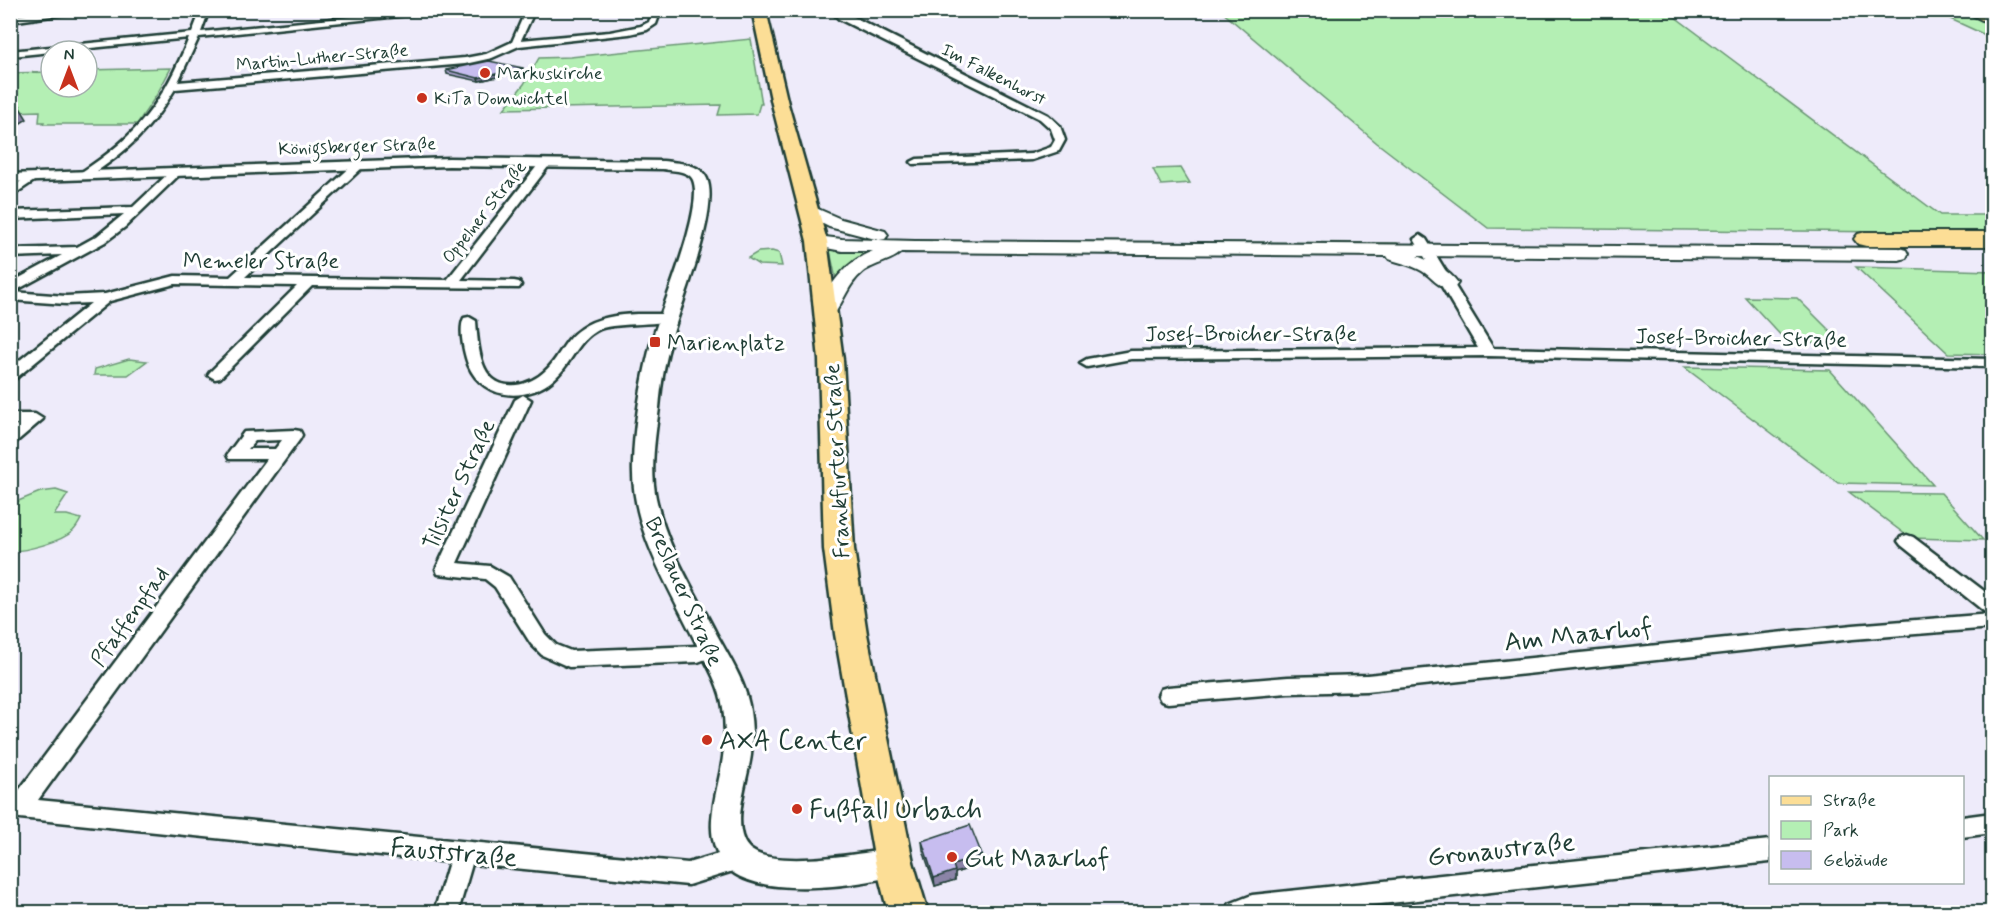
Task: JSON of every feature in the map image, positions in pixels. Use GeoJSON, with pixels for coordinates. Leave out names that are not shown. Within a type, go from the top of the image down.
{"type":"FeatureCollection","features":[{"type":"Feature","properties":{"kind":"highway"},"geometry":{"type":"LineString","coordinates":[[1970,10],[1992,20]]}},
{"type":"Feature","properties":{"kind":"highway"},"geometry":{"type":"LineString","coordinates":[[1983,10],[1992,14]]}},
{"type":"Feature","properties":{"kind":"highway"},"geometry":{"type":"LineString","coordinates":[[1866,239],[1992,240]]}},
{"type":"Feature","properties":{"kind":"highway"},"geometry":{"type":"LineString","coordinates":[[1899,254],[1992,254]]}},
{"type":"Feature","properties":{"kind":"highway"},"geometry":{"type":"LineString","coordinates":[[1899,254],[1992,260]]}},
{"type":"Feature","properties":{"kind":"main road","name":"Frankfurter Straße"},"geometry":{"type":"LineString","coordinates":[[760,12],[780,104],[817,241],[831,360],[839,549],[851,634],[894,862],[908,912]]}},
{"type":"Feature","properties":{"kind":"main road"},"geometry":{"type":"LineString","coordinates":[[809,210],[836,223],[879,235]]}},
{"type":"Feature","properties":{"kind":"main road"},"geometry":{"type":"LineString","coordinates":[[817,241],[879,235],[1423,244],[1866,239]]}},
{"type":"Feature","properties":{"kind":"main road"},"geometry":{"type":"LineString","coordinates":[[817,241],[842,245],[915,247],[1367,249],[1423,244],[1486,250],[1899,254]]}},
{"type":"Feature","properties":{"kind":"main road"},"geometry":{"type":"LineString","coordinates":[[826,312],[842,281],[860,263],[873,257],[915,247]]}},
{"type":"Feature","properties":{"kind":"main road"},"geometry":{"type":"LineString","coordinates":[[1367,249],[1422,264],[1448,283]]}},
{"type":"Feature","properties":{"kind":"main road"},"geometry":{"type":"LineString","coordinates":[[1448,283],[1447,266],[1450,262],[1486,250]]}},
{"type":"Feature","properties":{"kind":"street"},"geometry":{"type":"LineString","coordinates":[[10,19],[89,10]]}},
{"type":"Feature","properties":{"kind":"street"},"geometry":{"type":"LineString","coordinates":[[84,175],[127,145],[158,109],[196,35],[205,10]]}},
{"type":"Feature","properties":{"kind":"street"},"geometry":{"type":"LineString","coordinates":[[12,52],[452,10]]}},
{"type":"Feature","properties":{"kind":"street"},"geometry":{"type":"LineString","coordinates":[[517,43],[516,39],[531,10]]}},
{"type":"Feature","properties":{"kind":"street","name":"Martin-Luther-Straße"},"geometry":{"type":"LineString","coordinates":[[171,86],[476,59],[506,50],[517,43],[643,28],[655,21],[657,10]]}},
{"type":"Feature","properties":{"kind":"street"},"geometry":{"type":"LineString","coordinates":[[760,12],[783,10]]}},
{"type":"Feature","properties":{"kind":"street","name":"Im Falkenhorst"},"geometry":{"type":"LineString","coordinates":[[834,10],[842,17],[1044,117],[1056,128],[1060,140],[1056,149],[1032,156],[917,162]]}},
{"type":"Feature","properties":{"kind":"street","name":"Königsberger Straße"},"geometry":{"type":"LineString","coordinates":[[10,178],[449,162],[663,165],[687,169],[700,179]]}},
{"type":"Feature","properties":{"kind":"street","name":"Oppelner Straße"},"geometry":{"type":"LineString","coordinates":[[451,284],[545,163]]}},
{"type":"Feature","properties":{"kind":"street"},"geometry":{"type":"LineString","coordinates":[[233,281],[359,165]]}},
{"type":"Feature","properties":{"kind":"street"},"geometry":{"type":"LineString","coordinates":[[10,289],[82,250],[121,225],[176,172]]}},
{"type":"Feature","properties":{"kind":"street"},"geometry":{"type":"LineString","coordinates":[[10,194],[33,177]]}},
{"type":"Feature","properties":{"kind":"street","name":"Breslauer Straße"},"geometry":{"type":"LineString","coordinates":[[700,179],[701,201],[694,238],[668,318],[654,374],[644,443],[644,475],[647,508],[735,704],[738,755],[725,821],[728,839],[738,859]]}},
{"type":"Feature","properties":{"kind":"street"},"geometry":{"type":"LineString","coordinates":[[10,215],[136,210]]}},
{"type":"Feature","properties":{"kind":"street"},"geometry":{"type":"LineString","coordinates":[[1423,244],[1488,352]]}},
{"type":"Feature","properties":{"kind":"street"},"geometry":{"type":"LineString","coordinates":[[10,253],[82,250]]}},
{"type":"Feature","properties":{"kind":"street","name":"Memeler Straße"},"geometry":{"type":"LineString","coordinates":[[10,296],[66,300],[105,298],[175,280],[514,285]]}},
{"type":"Feature","properties":{"kind":"street"},"geometry":{"type":"LineString","coordinates":[[215,375],[310,281]]}},
{"type":"Feature","properties":{"kind":"street"},"geometry":{"type":"LineString","coordinates":[[10,376],[105,298]]}},
{"type":"Feature","properties":{"kind":"street"},"geometry":{"type":"LineString","coordinates":[[469,321],[472,350],[478,374],[486,383],[497,389],[511,390],[534,386],[551,374],[570,345],[587,330],[622,320],[668,318]]}},
{"type":"Feature","properties":{"kind":"street","name":"Josef-Broicher-Straße"},"geometry":{"type":"LineString","coordinates":[[1087,363],[1131,355],[1488,352],[1992,363]]}},
{"type":"Feature","properties":{"kind":"street","name":"Tilsiter Straße"},"geometry":{"type":"LineString","coordinates":[[523,400],[445,569],[490,573],[502,582],[538,639],[549,650],[569,659],[698,654],[712,649]]}},
{"type":"Feature","properties":{"kind":"street"},"geometry":{"type":"LineString","coordinates":[[10,419],[35,419],[10,438]]}},
{"type":"Feature","properties":{"kind":"street","name":"Pfaffenpfad"},"geometry":{"type":"LineString","coordinates":[[15,807],[280,454]]}},
{"type":"Feature","properties":{"kind":"street"},"geometry":{"type":"LineString","coordinates":[[1907,541],[1992,607]]}},
{"type":"Feature","properties":{"kind":"street","name":"Am Maarhof"},"geometry":{"type":"LineString","coordinates":[[1168,695],[1288,685],[1367,683],[1888,629],[1992,621]]}},
{"type":"Feature","properties":{"kind":"street","name":"Fauststraße"},"geometry":{"type":"LineString","coordinates":[[15,807],[308,838],[688,873],[738,859]]}},
{"type":"Feature","properties":{"kind":"street"},"geometry":{"type":"LineString","coordinates":[[1964,827],[1992,823]]}},
{"type":"Feature","properties":{"kind":"street","name":"Gronaustraße"},"geometry":{"type":"LineString","coordinates":[[1238,912],[1252,907],[1275,904],[1769,851]]}},
{"type":"Feature","properties":{"kind":"street"},"geometry":{"type":"LineString","coordinates":[[447,912],[464,853]]}},
{"type":"Feature","properties":{"kind":"street"},"geometry":{"type":"LineString","coordinates":[[738,859],[750,866],[772,872],[834,872],[894,862]]}},
{"type":"Feature","properties":{"kind":"green space"},"geometry":{"type":"Polygon","coordinates":[[[1221,11],[1667,11],[1940,215],[1992,215],[1992,233],[1488,228],[1377,143],[1221,11]]]}},
{"type":"Feature","properties":{"kind":"green space"},"geometry":{"type":"Polygon","coordinates":[[[1933,11],[1962,11],[1992,23],[1992,38],[1933,11]]]}},
{"type":"Feature","properties":{"kind":"green space"},"geometry":{"type":"Polygon","coordinates":[[[751,39],[762,104],[757,114],[718,115],[721,105],[504,109],[524,84],[539,58],[751,39]]]}},
{"type":"Feature","properties":{"kind":"green space"},"geometry":{"type":"Polygon","coordinates":[[[171,68],[137,124],[43,124],[44,122],[39,122],[40,111],[11,112],[11,73],[39,72],[39,99],[99,99],[99,70],[171,68]]]}},
{"type":"Feature","properties":{"kind":"green space"},"geometry":{"type":"Polygon","coordinates":[[[1181,168],[1190,183],[1161,185],[1153,169],[1181,168]]]}},
{"type":"Feature","properties":{"kind":"green space"},"geometry":{"type":"Polygon","coordinates":[[[843,240],[1397,243],[1399,246],[843,242],[843,240]]]}},
{"type":"Feature","properties":{"kind":"green space"},"geometry":{"type":"Polygon","coordinates":[[[829,247],[879,248],[845,268],[836,279],[829,247]]]}},
{"type":"Feature","properties":{"kind":"green space"},"geometry":{"type":"Polygon","coordinates":[[[758,252],[779,253],[782,266],[759,265],[748,258],[758,252]]]}},
{"type":"Feature","properties":{"kind":"green space"},"geometry":{"type":"Polygon","coordinates":[[[1856,267],[1992,271],[1992,354],[1948,353],[1856,267]]]}},
{"type":"Feature","properties":{"kind":"green space"},"geometry":{"type":"Polygon","coordinates":[[[1745,297],[1797,298],[1842,343],[1787,342],[1745,297]]]}},
{"type":"Feature","properties":{"kind":"green space"},"geometry":{"type":"Polygon","coordinates":[[[129,359],[147,361],[128,375],[94,375],[95,369],[129,359]]]}},
{"type":"Feature","properties":{"kind":"green space"},"geometry":{"type":"Polygon","coordinates":[[[1684,367],[1830,370],[1933,485],[1838,483],[1684,367]]]}},
{"type":"Feature","properties":{"kind":"green space"},"geometry":{"type":"Polygon","coordinates":[[[56,490],[68,494],[54,515],[67,515],[81,519],[73,531],[34,548],[11,551],[11,504],[40,492],[56,490]]]}},
{"type":"Feature","properties":{"kind":"green space"},"geometry":{"type":"Polygon","coordinates":[[[1849,492],[1941,493],[1983,540],[1910,538],[1849,492]]]}},
{"type":"Feature","properties":{"kind":"building"},"geometry":{"type":"Polygon","coordinates":[[[489,61],[523,68],[478,78],[446,70],[489,61]]]}},
{"type":"Feature","properties":{"kind":"building","name":"Gut Maarhof"},"geometry":{"type":"Polygon","coordinates":[[[970,825],[982,855],[953,865],[955,871],[934,878],[922,841],[970,825]]]}},
{"type":"Feature","properties":{"kind":"place","name":"Markuskirche"},"geometry":{"type":"Point","coordinates":[485,73]}},
{"type":"Feature","properties":{"kind":"place","name":"KiTa Domwichtel"},"geometry":{"type":"Point","coordinates":[422,98]}},
{"type":"Feature","properties":{"kind":"place","name":"Marienplatz"},"geometry":{"type":"Point","coordinates":[655,342]}},
{"type":"Feature","properties":{"kind":"place","name":"AXA Center"},"geometry":{"type":"Point","coordinates":[707,740]}},
{"type":"Feature","properties":{"kind":"place","name":"Fußfall Urbach"},"geometry":{"type":"Point","coordinates":[797,809]}},
{"type":"Feature","properties":{"kind":"place","name":"Gut Maarhof"},"geometry":{"type":"Point","coordinates":[952,857]}}]}
